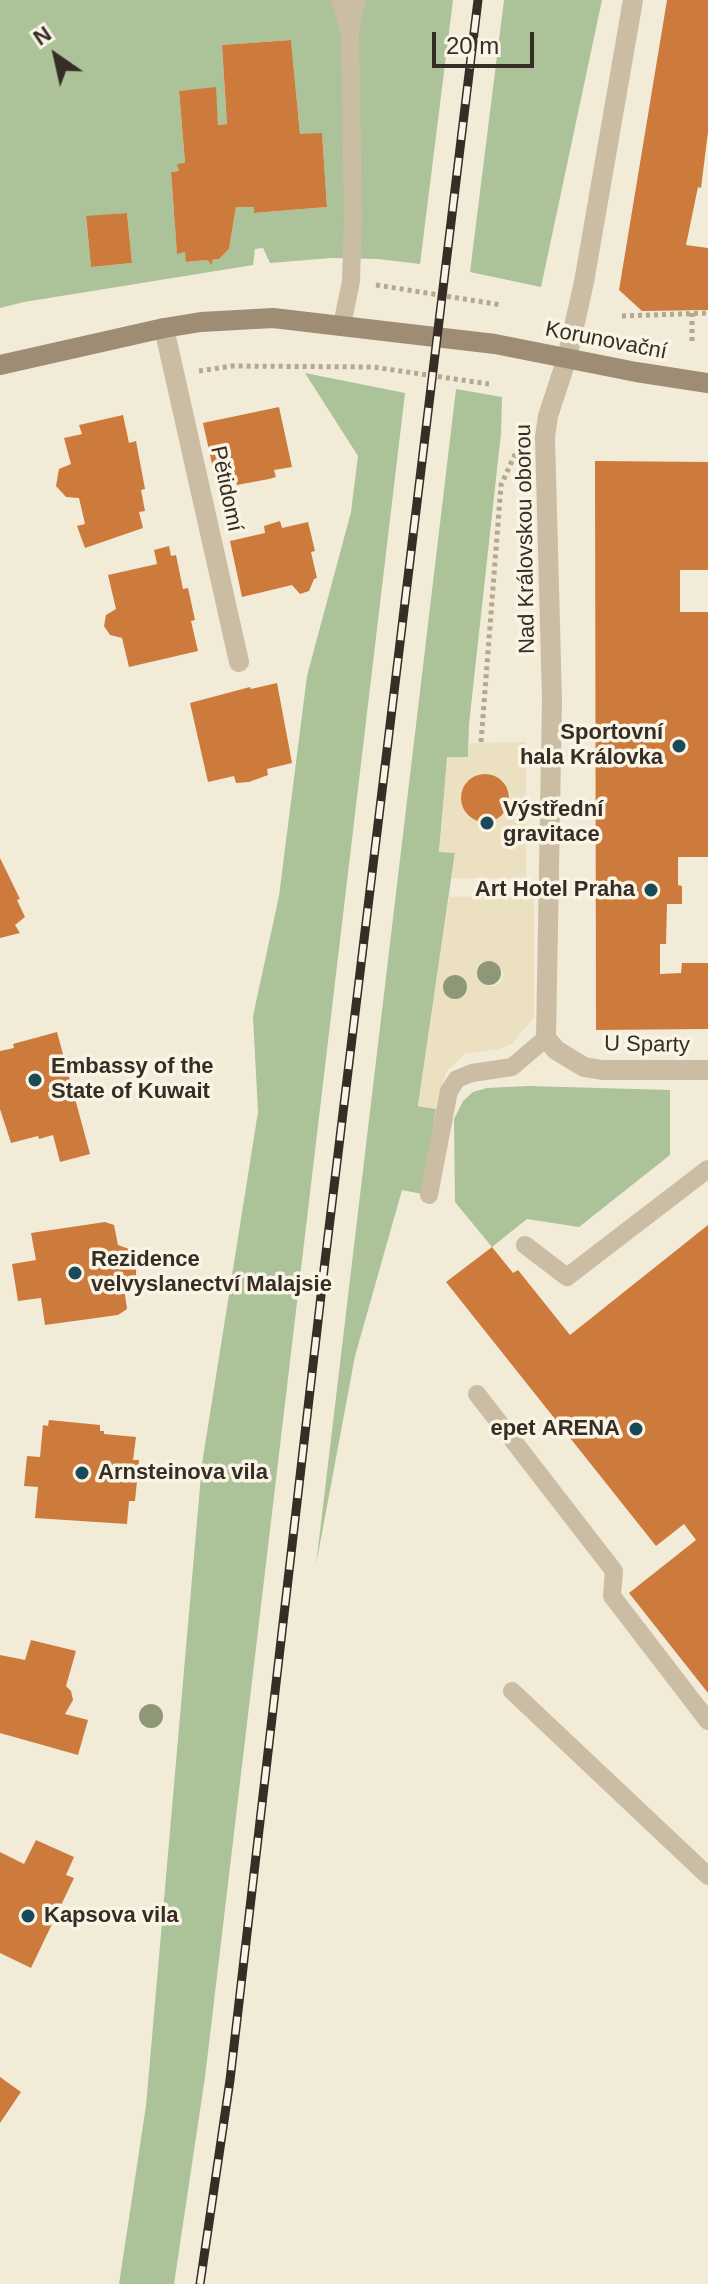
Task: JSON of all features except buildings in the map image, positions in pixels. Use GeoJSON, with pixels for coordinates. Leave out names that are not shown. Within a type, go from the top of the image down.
{"type":"FeatureCollection","features":[{"type":"Feature","properties":{"kind":"main road","name":"Korunovační"},"geometry":{"type":"LineString","coordinates":[[0,365],[164,328],[261,318],[495,344],[708,383]]}},
{"type":"Feature","properties":{"kind":"street","name":"Nad Královskou oborou"},"geometry":{"type":"LineString","coordinates":[[546,1038],[552,700],[545,437],[548,416],[567,358],[596,217],[633,0]]}},
{"type":"Feature","properties":{"kind":"street","name":"Pětidomí"},"geometry":{"type":"LineString","coordinates":[[164,328],[239,662]]}},
{"type":"Feature","properties":{"kind":"street","name":"U Sparty"},"geometry":{"type":"LineString","coordinates":[[546,1038],[569,1059],[593,1068],[708,1070]]}},
{"type":"Feature","properties":{"kind":"lane"},"geometry":{"type":"LineString","coordinates":[[340,0],[350,33]]}},
{"type":"Feature","properties":{"kind":"lane"},"geometry":{"type":"LineString","coordinates":[[342,325],[353,258],[350,33],[357,0]]}},
{"type":"Feature","properties":{"kind":"lane"},"geometry":{"type":"LineString","coordinates":[[429,1195],[449,1091],[457,1079],[472,1073],[512,1067],[546,1038]]}},
{"type":"Feature","properties":{"kind":"lane"},"geometry":{"type":"LineString","coordinates":[[525,1245],[567,1277],[708,1169]]}},
{"type":"Feature","properties":{"kind":"lane"},"geometry":{"type":"LineString","coordinates":[[477,1394],[614,1571],[612,1596],[708,1721]]}},
{"type":"Feature","properties":{"kind":"lane"},"geometry":{"type":"LineString","coordinates":[[512,1691],[708,1876]]}},
{"type":"Feature","properties":{"kind":"path"},"geometry":{"type":"LineString","coordinates":[[386,286],[502,305]]}},
{"type":"Feature","properties":{"kind":"path"},"geometry":{"type":"LineString","coordinates":[[692,313],[692,341]]}},
{"type":"Feature","properties":{"kind":"path"},"geometry":{"type":"LineString","coordinates":[[622,316],[708,313]]}},
{"type":"Feature","properties":{"kind":"path"},"geometry":{"type":"LineString","coordinates":[[176,374],[232,366],[373,367],[489,384]]}},
{"type":"Feature","properties":{"kind":"path"},"geometry":{"type":"LineString","coordinates":[[481,742],[501,485],[519,444]]}},
{"type":"Feature","properties":{"kind":"green space"},"geometry":{"type":"Polygon","coordinates":[[[0,0],[453,0],[420,264],[331,258],[270,263],[263,248],[255,249],[253,265],[0,308],[0,0]],[[291,40],[222,45],[227,124],[218,125],[215,88],[179,91],[185,163],[179,171],[171,172],[177,253],[185,252],[187,262],[207,260],[212,264],[212,260],[219,259],[229,249],[236,207],[254,207],[255,213],[327,207],[322,134],[300,134],[291,40]],[[127,213],[86,217],[91,267],[132,263],[127,213]]]}},
{"type":"Feature","properties":{"kind":"green space"},"geometry":{"type":"Polygon","coordinates":[[[504,0],[602,0],[541,287],[470,272],[504,0]]]}},
{"type":"Feature","properties":{"kind":"green space"},"geometry":{"type":"Polygon","coordinates":[[[305,373],[405,393],[205,2077],[174,2284],[119,2284],[146,2106],[202,1464],[258,1112],[253,1016],[279,896],[307,676],[351,512],[358,456],[305,373]]]}},
{"type":"Feature","properties":{"kind":"green space"},"geometry":{"type":"Polygon","coordinates":[[[456,389],[502,397],[501,433],[469,724],[468,758],[448,757],[439,852],[455,852],[418,1106],[436,1109],[422,1194],[402,1190],[355,1356],[316,1565],[456,389]]]}},
{"type":"Feature","properties":{"kind":"green space"},"geometry":{"type":"Polygon","coordinates":[[[528,1086],[670,1090],[670,1155],[579,1227],[527,1219],[492,1247],[455,1202],[454,1119],[463,1101],[473,1092],[487,1088],[528,1086]]]}},
{"type":"Feature","properties":{"kind":"shaded area"},"geometry":{"type":"Polygon","coordinates":[[[526,742],[526,878],[452,878],[455,853],[439,852],[447,757],[468,757],[468,743],[526,742]],[[485,774],[471,779],[461,797],[469,817],[487,823],[504,814],[510,799],[509,791],[500,779],[485,774]]]}},
{"type":"Feature","properties":{"kind":"shaded area"},"geometry":{"type":"Polygon","coordinates":[[[534,895],[534,1017],[512,1044],[465,1054],[446,1072],[436,1109],[418,1106],[449,897],[534,895]],[[490,962],[483,966],[479,973],[481,981],[492,987],[499,984],[504,974],[498,964],[490,962]]]}},
{"type":"Feature","properties":{"kind":"railway"},"geometry":{"type":"LineString","coordinates":[[200,2284],[230,2080],[325,1261],[478,0]]}},
{"type":"Feature","properties":{"kind":"place","name":"Sportovní hala Královka"},"geometry":{"type":"Point","coordinates":[679,746]}},
{"type":"Feature","properties":{"kind":"place","name":"Výstřední gravitace"},"geometry":{"type":"Point","coordinates":[487,823]}},
{"type":"Feature","properties":{"kind":"place","name":"Art Hotel Praha"},"geometry":{"type":"Point","coordinates":[651,890]}},
{"type":"Feature","properties":{"kind":"place","name":"Embassy of the State of Kuwait"},"geometry":{"type":"Point","coordinates":[35,1080]}},
{"type":"Feature","properties":{"kind":"place","name":"Rezidence velvyslanectví Malajsie"},"geometry":{"type":"Point","coordinates":[75,1273]}},
{"type":"Feature","properties":{"kind":"place","name":"epet ARENA"},"geometry":{"type":"Point","coordinates":[636,1429]}},
{"type":"Feature","properties":{"kind":"place","name":"Arnsteinova vila"},"geometry":{"type":"Point","coordinates":[82,1473]}},
{"type":"Feature","properties":{"kind":"place","name":"Kapsova vila"},"geometry":{"type":"Point","coordinates":[28,1916]}}]}
